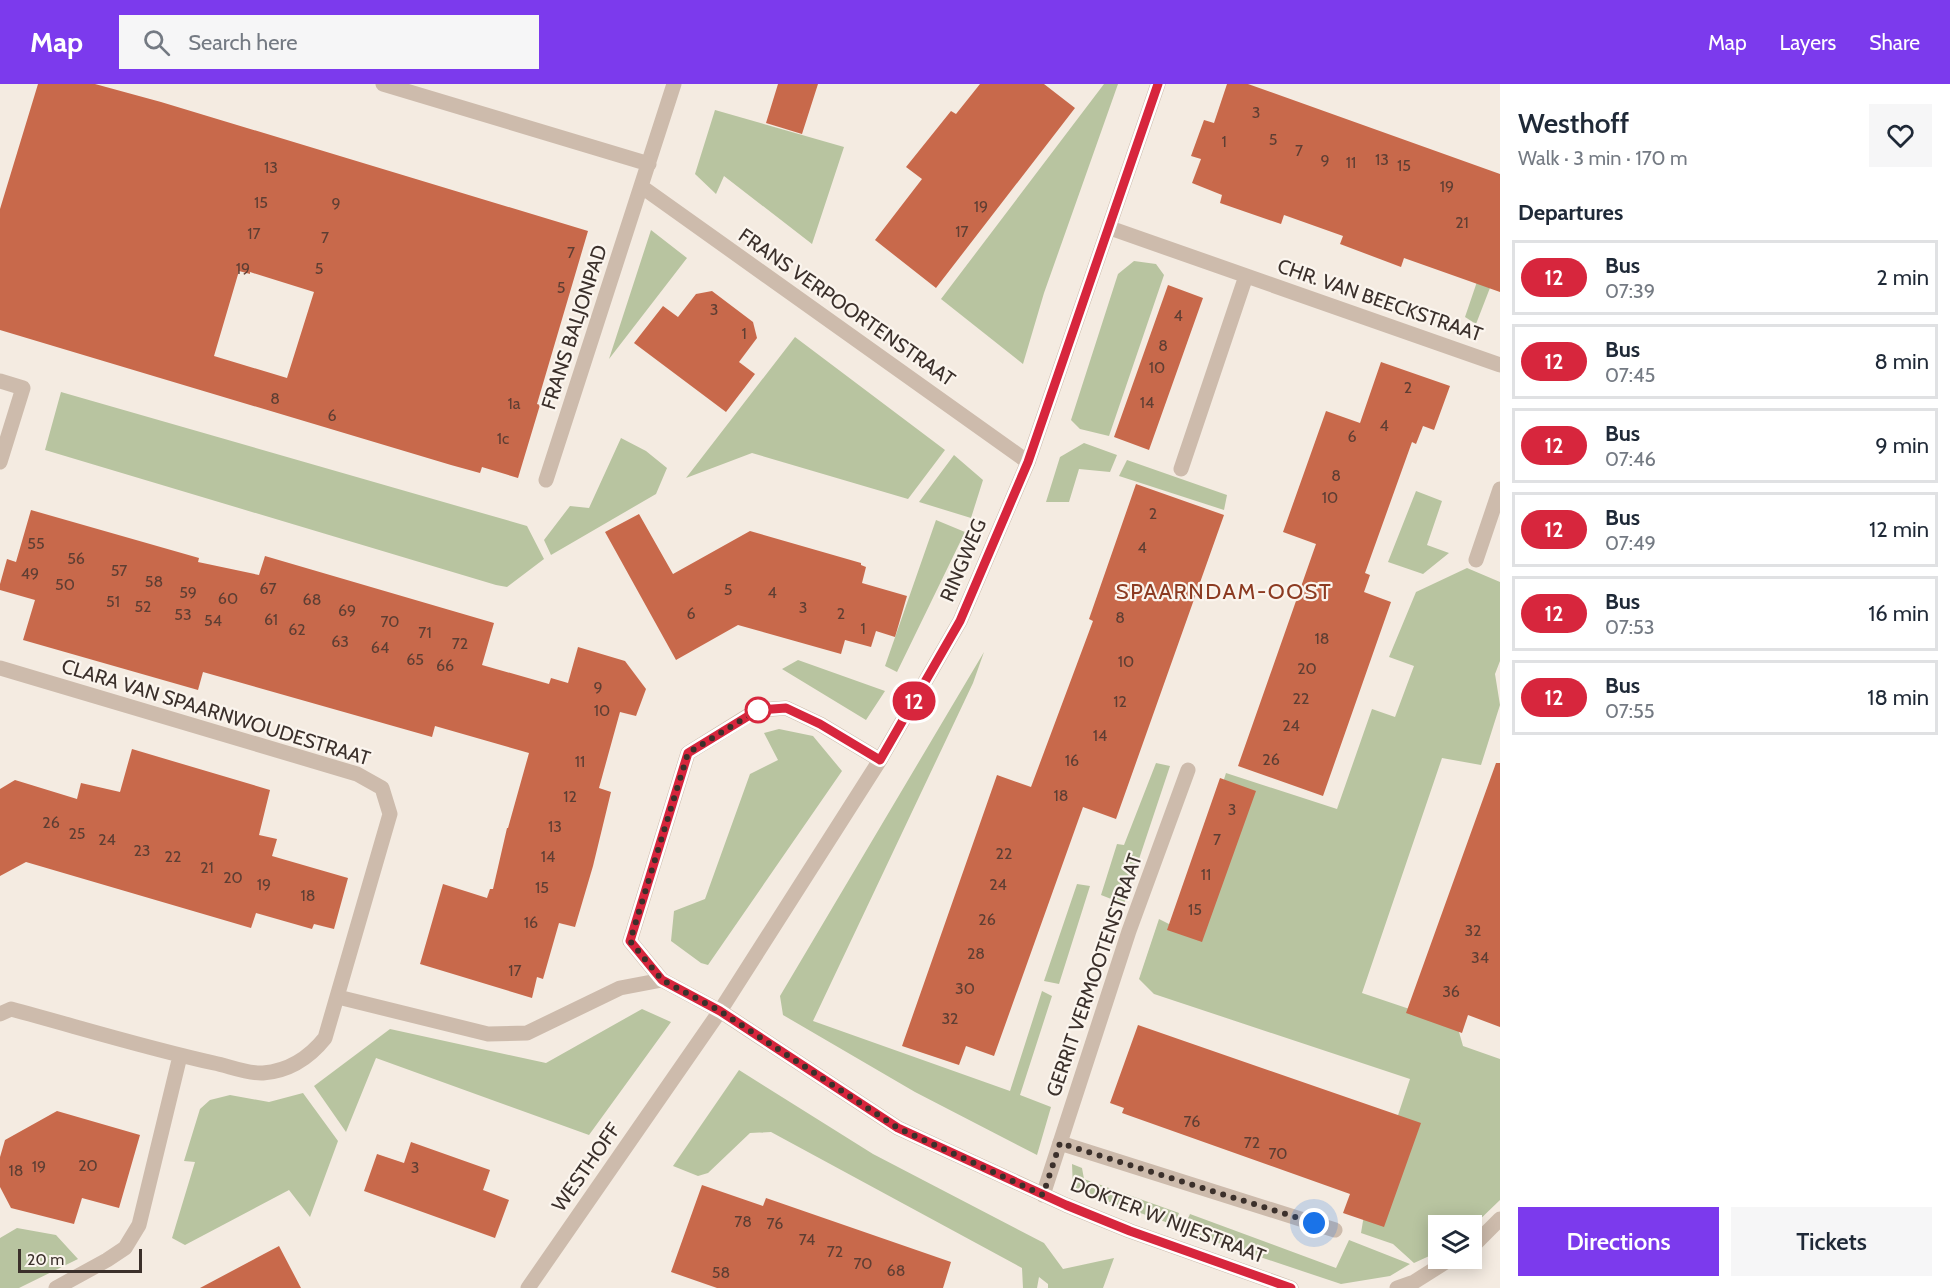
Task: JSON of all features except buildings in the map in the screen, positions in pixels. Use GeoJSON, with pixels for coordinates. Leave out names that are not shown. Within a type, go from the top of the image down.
{"type":"FeatureCollection","features":[{"type":"Feature","properties":{"kind":"street"},"geometry":{"type":"LineString","coordinates":[[383,84],[649,164]]}},
{"type":"Feature","properties":{"kind":"street","name":"FRANS BALJONPAD"},"geometry":{"type":"LineString","coordinates":[[546,480],[674,84]]}},
{"type":"Feature","properties":{"kind":"street","name":"RINGWEG"},"geometry":{"type":"LineString","coordinates":[[720,1011],[880,760],[960,621],[1028,462],[1158,84]]}},
{"type":"Feature","properties":{"kind":"street","name":"FRANS VERPOORTENSTRAAT"},"geometry":{"type":"LineString","coordinates":[[642,187],[1028,462]]}},
{"type":"Feature","properties":{"kind":"street","name":"CHR. VAN BEECKSTRAAT"},"geometry":{"type":"LineString","coordinates":[[1110,228],[1500,365]]}},
{"type":"Feature","properties":{"kind":"street","name":"CHR. VAN BEECKSTRAAT"},"geometry":{"type":"LineString","coordinates":[[1181,469],[1246,276]]}},
{"type":"Feature","properties":{"kind":"street"},"geometry":{"type":"LineString","coordinates":[[0,381],[23,388],[0,462]]}},
{"type":"Feature","properties":{"kind":"street"},"geometry":{"type":"LineString","coordinates":[[1476,560],[1500,489]]}},
{"type":"Feature","properties":{"kind":"street","name":"CLARA VAN SPAARNWOUDESTRAAT"},"geometry":{"type":"LineString","coordinates":[[0,668],[357,774],[382,788],[390,814],[325,1038],[314,1052],[299,1063],[261,1073],[180,1056],[11,1009],[0,1014]]}},
{"type":"Feature","properties":{"kind":"street"},"geometry":{"type":"LineString","coordinates":[[720,1011],[662,980],[630,941],[688,753],[758,710],[786,708],[820,724],[880,760]]}},
{"type":"Feature","properties":{"kind":"street","name":"GERRIT VERMOOTENSTRAAT"},"geometry":{"type":"LineString","coordinates":[[1043,1195],[1129,931],[1188,770]]}},
{"type":"Feature","properties":{"kind":"street"},"geometry":{"type":"LineString","coordinates":[[338,997],[488,1034],[527,1033],[620,988],[662,980]]}},
{"type":"Feature","properties":{"kind":"street","name":"DOKTER W NIJESTRAAT"},"geometry":{"type":"LineString","coordinates":[[720,1011],[898,1128],[1043,1195],[1130,1231],[1291,1288]]}},
{"type":"Feature","properties":{"kind":"street","name":"WESTHOFF"},"geometry":{"type":"LineString","coordinates":[[528,1288],[720,1011]]}},
{"type":"Feature","properties":{"kind":"street"},"geometry":{"type":"LineString","coordinates":[[56,1288],[125,1248],[139,1225],[180,1056]]}},
{"type":"Feature","properties":{"kind":"street"},"geometry":{"type":"LineString","coordinates":[[1060,1143],[1335,1230]]}},
{"type":"Feature","properties":{"kind":"street"},"geometry":{"type":"LineString","coordinates":[[1482,1237],[1500,1219]]}},
{"type":"Feature","properties":{"kind":"street"},"geometry":{"type":"LineString","coordinates":[[1397,1288],[1414,1282],[1435,1269]]}},
{"type":"Feature","properties":{"kind":"green space"},"geometry":{"type":"Polygon","coordinates":[[[1104,84],[1118,84],[1044,293],[1023,364],[941,299],[1104,84]]]}},
{"type":"Feature","properties":{"kind":"green space"},"geometry":{"type":"Polygon","coordinates":[[[715,110],[844,147],[812,244],[724,176],[716,194],[695,174],[715,110]]]}},
{"type":"Feature","properties":{"kind":"green space"},"geometry":{"type":"Polygon","coordinates":[[[1500,214],[1500,262],[1476,324],[1465,317],[1500,214]]]}},
{"type":"Feature","properties":{"kind":"green space"},"geometry":{"type":"Polygon","coordinates":[[[651,230],[687,258],[609,359],[651,230]]]}},
{"type":"Feature","properties":{"kind":"green space"},"geometry":{"type":"Polygon","coordinates":[[[1134,261],[1156,264],[1164,275],[1109,436],[1080,429],[1071,420],[1118,274],[1134,261]]]}},
{"type":"Feature","properties":{"kind":"green space"},"geometry":{"type":"Polygon","coordinates":[[[795,337],[945,450],[908,499],[752,453],[686,478],[795,337]]]}},
{"type":"Feature","properties":{"kind":"green space"},"geometry":{"type":"Polygon","coordinates":[[[61,392],[527,526],[544,559],[507,587],[496,585],[45,450],[61,392]]]}},
{"type":"Feature","properties":{"kind":"green space"},"geometry":{"type":"Polygon","coordinates":[[[621,438],[646,451],[667,468],[656,494],[551,555],[544,540],[570,506],[589,508],[621,438]]]}},
{"type":"Feature","properties":{"kind":"green space"},"geometry":{"type":"Polygon","coordinates":[[[1084,443],[1117,455],[1110,472],[1079,469],[1069,502],[1046,502],[1060,457],[1084,443]]]}},
{"type":"Feature","properties":{"kind":"green space"},"geometry":{"type":"Polygon","coordinates":[[[954,455],[983,480],[971,518],[919,502],[954,455]]]}},
{"type":"Feature","properties":{"kind":"green space"},"geometry":{"type":"Polygon","coordinates":[[[1127,460],[1227,495],[1224,510],[1119,476],[1127,460]]]}},
{"type":"Feature","properties":{"kind":"green space"},"geometry":{"type":"Polygon","coordinates":[[[1416,491],[1442,501],[1427,545],[1449,553],[1423,574],[1388,562],[1416,491]]]}},
{"type":"Feature","properties":{"kind":"green space"},"geometry":{"type":"Polygon","coordinates":[[[936,520],[965,532],[897,672],[885,666],[936,520]]]}},
{"type":"Feature","properties":{"kind":"green space"},"geometry":{"type":"Polygon","coordinates":[[[1467,568],[1500,582],[1500,661],[1495,674],[1500,705],[1481,765],[1442,758],[1362,993],[1457,1025],[1463,1046],[1500,1059],[1500,1200],[1482,1217],[1482,1215],[1428,1215],[1428,1257],[1414,1263],[1393,1244],[1361,1233],[1410,1079],[1154,994],[1139,979],[1159,919],[1177,928],[1226,773],[1337,809],[1372,709],[1395,717],[1414,666],[1389,657],[1416,592],[1467,568]]]}},
{"type":"Feature","properties":{"kind":"green space"},"geometry":{"type":"Polygon","coordinates":[[[984,652],[973,683],[813,1021],[1010,1091],[1042,991],[1052,996],[1020,1095],[1051,1107],[1037,1155],[915,1092],[783,1015],[780,996],[984,652]]]}},
{"type":"Feature","properties":{"kind":"green space"},"geometry":{"type":"Polygon","coordinates":[[[798,660],[885,691],[866,720],[782,669],[798,660]]]}},
{"type":"Feature","properties":{"kind":"green space"},"geometry":{"type":"Polygon","coordinates":[[[779,729],[813,736],[842,771],[708,965],[701,963],[671,941],[674,911],[705,899],[750,774],[778,760],[764,733],[779,729]]]}},
{"type":"Feature","properties":{"kind":"green space"},"geometry":{"type":"Polygon","coordinates":[[[1156,763],[1170,766],[1124,904],[1101,895],[1117,844],[1124,845],[1156,763]]]}},
{"type":"Feature","properties":{"kind":"green space"},"geometry":{"type":"Polygon","coordinates":[[[1077,884],[1090,886],[1059,984],[1044,981],[1077,884]]]}},
{"type":"Feature","properties":{"kind":"green space"},"geometry":{"type":"Polygon","coordinates":[[[642,1009],[671,1022],[589,1135],[376,1058],[346,1132],[314,1086],[390,1029],[546,1063],[642,1009]]]}},
{"type":"Feature","properties":{"kind":"green space"},"geometry":{"type":"Polygon","coordinates":[[[739,1070],[873,1154],[1044,1243],[1063,1269],[1114,1258],[1103,1288],[1048,1288],[1048,1284],[1039,1277],[1037,1288],[1023,1288],[1022,1268],[771,1132],[750,1133],[708,1173],[698,1176],[673,1166],[739,1070]]]}},
{"type":"Feature","properties":{"kind":"green space"},"geometry":{"type":"Polygon","coordinates":[[[303,1093],[338,1141],[310,1217],[289,1190],[185,1245],[172,1238],[195,1162],[184,1161],[200,1109],[210,1100],[230,1095],[269,1102],[303,1093]]]}},
{"type":"Feature","properties":{"kind":"green space"},"geometry":{"type":"Polygon","coordinates":[[[1072,1164],[1082,1168],[1084,1179],[1179,1213],[1174,1225],[1073,1189],[1072,1164]]]}},
{"type":"Feature","properties":{"kind":"green space"},"geometry":{"type":"Polygon","coordinates":[[[1190,1214],[1336,1268],[1349,1240],[1410,1264],[1390,1276],[1341,1284],[1182,1231],[1190,1214]]]}},
{"type":"Feature","properties":{"kind":"green space"},"geometry":{"type":"Polygon","coordinates":[[[17,1228],[56,1235],[78,1259],[19,1288],[0,1288],[0,1238],[17,1228]]]}},
{"type":"Feature","properties":{"kind":"bus line","name":"12"},"geometry":{"type":"LineString","coordinates":[[1158,84],[1028,462],[960,621],[880,760],[820,724],[786,708],[758,710],[688,753],[630,941],[662,980],[720,1011],[898,1128],[1066,1205],[1130,1231],[1291,1288]]}},
{"type":"Feature","properties":{"kind":"district","name":"SPAARNDAM-OOST"},"geometry":{"type":"Point","coordinates":[1224,591]}},
{"type":"Feature","properties":{"kind":"route"},"geometry":{"type":"LineString","coordinates":[[758,710],[688,753],[630,941],[662,980],[720,1011],[898,1128],[1043,1195],[1060,1143],[1314,1223]]}}]}
